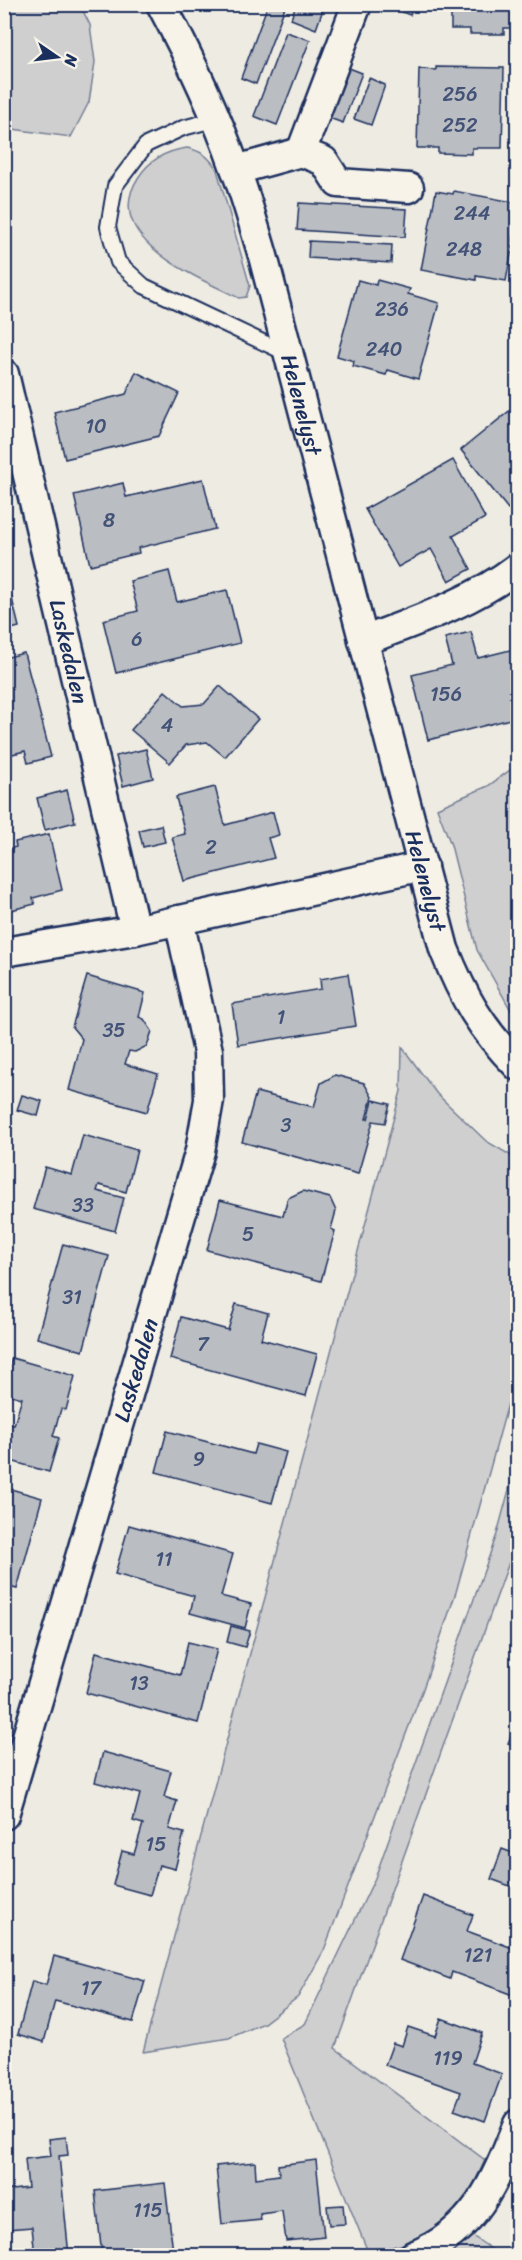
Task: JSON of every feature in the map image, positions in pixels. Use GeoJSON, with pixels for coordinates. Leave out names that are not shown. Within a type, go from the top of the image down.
{"type":"FeatureCollection","features":[{"type":"Feature","properties":{"kind":"street","name":"Helenelyst"},"geometry":{"type":"LineString","coordinates":[[161,4],[192,62],[236,170],[290,355],[444,950],[460,990],[483,1029],[518,1066]]}},
{"type":"Feature","properties":{"kind":"street"},"geometry":{"type":"LineString","coordinates":[[301,152],[357,4]]}},
{"type":"Feature","properties":{"kind":"street"},"geometry":{"type":"LineString","coordinates":[[236,170],[301,152],[324,161],[338,183],[409,188]]}},
{"type":"Feature","properties":{"kind":"street","name":"Laskedalen"},"geometry":{"type":"LineString","coordinates":[[4,374],[135,930]]}},
{"type":"Feature","properties":{"kind":"street"},"geometry":{"type":"LineString","coordinates":[[363,641],[427,617],[501,580],[518,567]]}},
{"type":"Feature","properties":{"kind":"street"},"geometry":{"type":"LineString","coordinates":[[4,952],[135,930],[423,866]]}},
{"type":"Feature","properties":{"kind":"street","name":"Laskedalen"},"geometry":{"type":"LineString","coordinates":[[4,1815],[200,1150],[209,1100],[208,1051],[178,920]]}},
{"type":"Feature","properties":{"kind":"street"},"geometry":{"type":"LineString","coordinates":[[412,2256],[451,2234],[478,2208],[497,2176],[518,2124]]}},
{"type":"Feature","properties":{"kind":"lane"},"geometry":{"type":"LineString","coordinates":[[217,119],[183,128],[146,145],[115,186],[108,227],[118,262],[144,286],[290,355]]}},
{"type":"Feature","properties":{"kind":"shaded area"},"geometry":{"type":"Polygon","coordinates":[[[5,4],[80,5],[90,25],[95,62],[89,102],[71,137],[5,128],[5,4]]]}},
{"type":"Feature","properties":{"kind":"shaded area"},"geometry":{"type":"Polygon","coordinates":[[[187,148],[204,155],[217,170],[250,286],[246,297],[239,298],[179,267],[142,238],[132,220],[130,200],[142,172],[158,157],[187,148]]]}},
{"type":"Feature","properties":{"kind":"shaded area"},"geometry":{"type":"Polygon","coordinates":[[[517,765],[517,1021],[477,950],[451,845],[437,808],[488,786],[517,765]]]}},
{"type":"Feature","properties":{"kind":"shaded area"},"geometry":{"type":"Polygon","coordinates":[[[402,1047],[437,1094],[486,1141],[517,1159],[517,1371],[456,1592],[423,1689],[324,1950],[298,1997],[264,2023],[229,2038],[143,2052],[401,1091],[402,1047]]]}},
{"type":"Feature","properties":{"kind":"shaded area"},"geometry":{"type":"Polygon","coordinates":[[[517,1460],[517,1540],[335,2048],[485,2160],[471,2190],[450,2215],[431,2230],[405,2244],[368,2252],[281,2038],[305,2024],[375,1878],[497,1534],[517,1460]]]}},
{"type":"Feature","properties":{"kind":"shaded area"},"geometry":{"type":"Polygon","coordinates":[[[471,2235],[500,2255],[446,2256],[471,2235]]]}},
{"type":"Feature","properties":{"kind":"building"},"geometry":{"type":"Polygon","coordinates":[[[268,4],[285,7],[256,84],[241,78],[268,4]]]}},
{"type":"Feature","properties":{"kind":"building"},"geometry":{"type":"Polygon","coordinates":[[[296,4],[325,4],[316,29],[291,19],[296,4]]]}},
{"type":"Feature","properties":{"kind":"building"},"geometry":{"type":"Polygon","coordinates":[[[396,4],[414,4],[410,15],[394,9],[396,4]]]}},
{"type":"Feature","properties":{"kind":"building"},"geometry":{"type":"Polygon","coordinates":[[[451,4],[518,4],[518,28],[504,28],[504,34],[470,34],[470,29],[451,29],[451,4]]]}},
{"type":"Feature","properties":{"kind":"building"},"geometry":{"type":"Polygon","coordinates":[[[286,32],[310,40],[277,125],[254,116],[286,32]]]}},
{"type":"Feature","properties":{"kind":"building"},"geometry":{"type":"Polygon","coordinates":[[[336,63],[362,73],[343,123],[318,114],[336,63]]]}},
{"type":"Feature","properties":{"kind":"building"},"geometry":{"type":"Polygon","coordinates":[[[436,67],[504,68],[502,148],[472,148],[472,154],[438,153],[438,148],[417,148],[419,69],[436,70],[436,67]]]}},
{"type":"Feature","properties":{"kind":"building"},"geometry":{"type":"Polygon","coordinates":[[[369,78],[385,85],[371,125],[354,119],[369,78]]]}},
{"type":"Feature","properties":{"kind":"building"},"geometry":{"type":"Polygon","coordinates":[[[436,191],[453,194],[454,191],[518,203],[518,215],[506,281],[476,276],[476,280],[421,270],[436,191]]]}},
{"type":"Feature","properties":{"kind":"building"},"geometry":{"type":"Polygon","coordinates":[[[299,203],[407,209],[405,237],[297,230],[299,203]]]}},
{"type":"Feature","properties":{"kind":"building"},"geometry":{"type":"Polygon","coordinates":[[[309,241],[392,245],[391,263],[308,258],[309,241]]]}},
{"type":"Feature","properties":{"kind":"building"},"geometry":{"type":"Polygon","coordinates":[[[358,280],[376,285],[377,280],[410,289],[408,294],[439,303],[418,379],[388,370],[386,375],[353,366],[354,361],[337,356],[358,280]]]}},
{"type":"Feature","properties":{"kind":"building"},"geometry":{"type":"Polygon","coordinates":[[[136,372],[179,393],[159,436],[65,459],[54,412],[126,394],[136,372]]]}},
{"type":"Feature","properties":{"kind":"building"},"geometry":{"type":"Polygon","coordinates":[[[518,404],[518,489],[510,495],[516,503],[508,509],[461,450],[518,404]]]}},
{"type":"Feature","properties":{"kind":"building"},"geometry":{"type":"Polygon","coordinates":[[[453,460],[485,518],[453,536],[471,569],[449,581],[431,549],[398,567],[365,509],[453,460]]]}},
{"type":"Feature","properties":{"kind":"building"},"geometry":{"type":"Polygon","coordinates":[[[203,479],[215,529],[138,548],[139,553],[90,565],[74,495],[123,483],[126,497],[203,479]]]}},
{"type":"Feature","properties":{"kind":"building"},"geometry":{"type":"Polygon","coordinates":[[[4,566],[19,627],[4,631],[4,566]]]}},
{"type":"Feature","properties":{"kind":"building"},"geometry":{"type":"Polygon","coordinates":[[[169,571],[177,602],[227,590],[240,643],[116,673],[103,620],[138,611],[130,581],[169,571]]]}},
{"type":"Feature","properties":{"kind":"building"},"geometry":{"type":"Polygon","coordinates":[[[471,632],[478,658],[518,648],[518,717],[428,740],[412,675],[452,665],[445,638],[471,632]]]}},
{"type":"Feature","properties":{"kind":"building"},"geometry":{"type":"Polygon","coordinates":[[[24,653],[51,757],[28,763],[25,751],[4,756],[4,658],[24,653]]]}},
{"type":"Feature","properties":{"kind":"building"},"geometry":{"type":"Polygon","coordinates":[[[220,686],[258,719],[225,757],[207,742],[186,745],[170,763],[131,730],[165,691],[183,706],[204,704],[220,686]]]}},
{"type":"Feature","properties":{"kind":"building"},"geometry":{"type":"Polygon","coordinates":[[[146,749],[153,778],[123,786],[116,756],[146,749]]]}},
{"type":"Feature","properties":{"kind":"building"},"geometry":{"type":"Polygon","coordinates":[[[215,787],[225,825],[273,812],[279,835],[268,838],[274,858],[184,881],[172,837],[185,834],[176,797],[215,787]]]}},
{"type":"Feature","properties":{"kind":"building"},"geometry":{"type":"Polygon","coordinates":[[[67,790],[75,822],[45,830],[37,798],[67,790]]]}},
{"type":"Feature","properties":{"kind":"building"},"geometry":{"type":"Polygon","coordinates":[[[161,825],[165,842],[143,847],[139,830],[161,825]]]}},
{"type":"Feature","properties":{"kind":"building"},"geometry":{"type":"Polygon","coordinates":[[[49,834],[62,890],[33,898],[35,904],[7,911],[4,904],[4,850],[16,847],[15,842],[49,834]]]}},
{"type":"Feature","properties":{"kind":"building"},"geometry":{"type":"Polygon","coordinates":[[[348,974],[356,1026],[238,1045],[232,1004],[321,989],[320,979],[348,974]]]}},
{"type":"Feature","properties":{"kind":"building"},"geometry":{"type":"Polygon","coordinates":[[[87,976],[145,993],[139,1017],[144,1019],[152,1031],[147,1046],[135,1052],[129,1051],[125,1064],[158,1074],[147,1112],[69,1090],[82,1039],[72,1027],[87,976]]]}},
{"type":"Feature","properties":{"kind":"building"},"geometry":{"type":"Polygon","coordinates":[[[335,1075],[364,1083],[372,1097],[366,1119],[368,1119],[373,1100],[390,1104],[385,1123],[373,1121],[358,1174],[242,1142],[256,1092],[314,1107],[321,1083],[335,1075]]]}},
{"type":"Feature","properties":{"kind":"building"},"geometry":{"type":"Polygon","coordinates":[[[22,1095],[42,1101],[38,1116],[17,1110],[22,1095]]]}},
{"type":"Feature","properties":{"kind":"building"},"geometry":{"type":"Polygon","coordinates":[[[83,1135],[137,1150],[126,1192],[99,1185],[97,1191],[124,1198],[115,1231],[33,1209],[45,1167],[72,1175],[83,1135]]]}},
{"type":"Feature","properties":{"kind":"building"},"geometry":{"type":"Polygon","coordinates":[[[303,1191],[330,1198],[336,1211],[331,1229],[335,1231],[321,1281],[207,1250],[220,1200],[283,1216],[288,1198],[303,1191]]]}},
{"type":"Feature","properties":{"kind":"building"},"geometry":{"type":"Polygon","coordinates":[[[63,1244],[109,1256],[83,1351],[37,1338],[63,1244]]]}},
{"type":"Feature","properties":{"kind":"building"},"geometry":{"type":"Polygon","coordinates":[[[236,1304],[268,1313],[261,1339],[317,1354],[306,1396],[170,1359],[181,1317],[228,1330],[236,1304]]]}},
{"type":"Feature","properties":{"kind":"building"},"geometry":{"type":"Polygon","coordinates":[[[12,1358],[75,1376],[66,1410],[61,1409],[53,1436],[59,1438],[49,1472],[4,1459],[4,1422],[14,1425],[22,1398],[4,1393],[4,1384],[12,1358]]]}},
{"type":"Feature","properties":{"kind":"building"},"geometry":{"type":"Polygon","coordinates":[[[167,1431],[253,1454],[256,1444],[286,1452],[272,1503],[156,1472],[167,1431]]]}},
{"type":"Feature","properties":{"kind":"building"},"geometry":{"type":"Polygon","coordinates":[[[4,1487],[42,1498],[17,1589],[4,1586],[4,1487]]]}},
{"type":"Feature","properties":{"kind":"building"},"geometry":{"type":"Polygon","coordinates":[[[129,1525],[233,1554],[221,1596],[251,1604],[245,1628],[190,1613],[194,1596],[115,1574],[129,1525]]]}},
{"type":"Feature","properties":{"kind":"building"},"geometry":{"type":"Polygon","coordinates":[[[4,1604],[11,1606],[4,1631],[4,1604]]]}},
{"type":"Feature","properties":{"kind":"building"},"geometry":{"type":"Polygon","coordinates":[[[231,1626],[250,1631],[245,1647],[227,1642],[231,1626]]]}},
{"type":"Feature","properties":{"kind":"building"},"geometry":{"type":"Polygon","coordinates":[[[188,1642],[217,1649],[198,1723],[86,1693],[96,1652],[180,1675],[188,1642]]]}},
{"type":"Feature","properties":{"kind":"building"},"geometry":{"type":"Polygon","coordinates":[[[518,1719],[518,1747],[508,1743],[518,1719]]]}},
{"type":"Feature","properties":{"kind":"building"},"geometry":{"type":"Polygon","coordinates":[[[103,1752],[171,1771],[164,1797],[177,1801],[169,1829],[184,1833],[175,1869],[159,1865],[150,1895],[113,1885],[122,1851],[134,1854],[143,1824],[133,1821],[140,1794],[95,1782],[103,1752]]]}},
{"type":"Feature","properties":{"kind":"building"},"geometry":{"type":"Polygon","coordinates":[[[502,1849],[518,1855],[518,1889],[491,1879],[502,1849]]]}},
{"type":"Feature","properties":{"kind":"building"},"geometry":{"type":"Polygon","coordinates":[[[423,1896],[473,1915],[467,1931],[518,1950],[518,1997],[452,1972],[450,1979],[400,1960],[423,1896]]]}},
{"type":"Feature","properties":{"kind":"building"},"geometry":{"type":"Polygon","coordinates":[[[54,1956],[145,1981],[133,2022],[55,2001],[44,2042],[18,2034],[32,1981],[46,1985],[54,1956]]]}},
{"type":"Feature","properties":{"kind":"building"},"geometry":{"type":"Polygon","coordinates":[[[441,2018],[482,2033],[472,2063],[502,2074],[485,2121],[454,2110],[461,2092],[385,2065],[393,2043],[402,2046],[408,2027],[435,2036],[441,2018]]]}},
{"type":"Feature","properties":{"kind":"building"},"geometry":{"type":"Polygon","coordinates":[[[66,2137],[68,2155],[59,2156],[69,2256],[35,2256],[32,2227],[7,2229],[8,2243],[4,2243],[4,2191],[28,2188],[25,2159],[51,2156],[49,2139],[66,2137]]]}},
{"type":"Feature","properties":{"kind":"building"},"geometry":{"type":"Polygon","coordinates":[[[316,2160],[324,2237],[286,2241],[282,2211],[260,2214],[261,2220],[222,2224],[216,2166],[255,2162],[256,2178],[279,2175],[278,2165],[316,2160]]]}},
{"type":"Feature","properties":{"kind":"building"},"geometry":{"type":"Polygon","coordinates":[[[165,2183],[173,2252],[161,2253],[162,2256],[102,2256],[95,2191],[165,2183]]]}},
{"type":"Feature","properties":{"kind":"building"},"geometry":{"type":"Polygon","coordinates":[[[343,2205],[345,2224],[329,2225],[327,2206],[343,2205]]]}},
{"type":"Feature","properties":{"kind":"building"},"geometry":{"type":"Polygon","coordinates":[[[518,2237],[518,2253],[510,2247],[518,2237]]]}}]}
